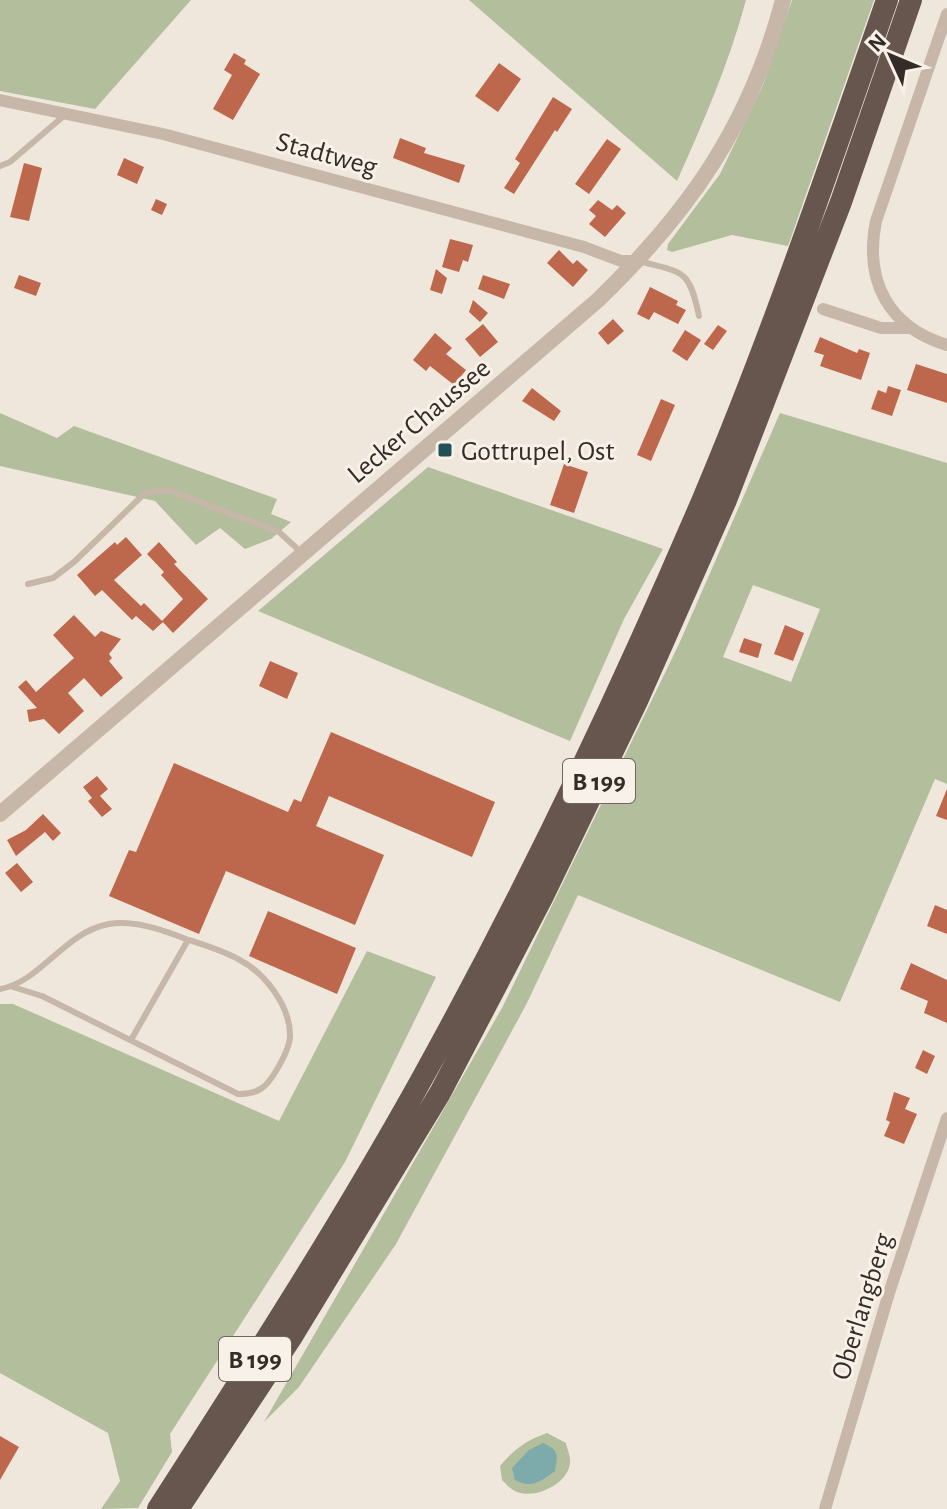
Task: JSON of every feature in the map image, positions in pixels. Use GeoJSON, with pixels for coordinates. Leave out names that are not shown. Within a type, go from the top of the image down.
{"type":"FeatureCollection","features":[{"type":"Feature","properties":{"kind":"highway","name":"B 199"},"geometry":{"type":"LineString","coordinates":[[158,1509],[349,1206],[420,1082],[523,888],[616,694],[704,496],[787,282],[887,0]]}},
{"type":"Feature","properties":{"kind":"highway","name":"B 199"},"geometry":{"type":"LineString","coordinates":[[178,1509],[291,1338],[440,1093],[556,870],[637,701],[726,500],[841,202],[911,0]]}},
{"type":"Feature","properties":{"kind":"street","name":"Lecker Chaussee"},"geometry":{"type":"LineString","coordinates":[[0,814],[598,300],[639,261],[695,193],[740,117],[773,36],[783,0]]}},
{"type":"Feature","properties":{"kind":"street"},"geometry":{"type":"LineString","coordinates":[[908,328],[891,309],[880,290],[871,244],[876,221],[947,14]]}},
{"type":"Feature","properties":{"kind":"street","name":"Stadtweg"},"geometry":{"type":"LineString","coordinates":[[0,100],[163,134],[584,247],[621,261],[639,261]]}},
{"type":"Feature","properties":{"kind":"street"},"geometry":{"type":"LineString","coordinates":[[823,309],[881,328],[908,328],[947,345]]}},
{"type":"Feature","properties":{"kind":"street","name":"Oberlangberg"},"geometry":{"type":"LineString","coordinates":[[825,1509],[897,1265],[947,1118]]}},
{"type":"Feature","properties":{"kind":"lane"},"geometry":{"type":"LineString","coordinates":[[0,166],[10,162],[66,114]]}},
{"type":"Feature","properties":{"kind":"lane"},"geometry":{"type":"LineString","coordinates":[[639,261],[680,272],[687,278],[694,290],[699,316]]}},
{"type":"Feature","properties":{"kind":"lane"},"geometry":{"type":"LineString","coordinates":[[28,584],[53,578],[74,562],[145,493],[158,490],[173,492],[279,532],[302,553]]}},
{"type":"Feature","properties":{"kind":"lane"},"geometry":{"type":"LineString","coordinates":[[0,989],[13,987],[42,996],[238,1094],[252,1094],[267,1086],[284,1057],[290,1038],[287,1019],[277,996],[264,978],[240,960],[136,924],[108,924],[68,942],[13,987]]}},
{"type":"Feature","properties":{"kind":"lane"},"geometry":{"type":"LineString","coordinates":[[131,1040],[188,940]]}},
{"type":"Feature","properties":{"kind":"green space"},"geometry":{"type":"Polygon","coordinates":[[[0,0],[191,0],[95,109],[0,91],[0,0]]]}},
{"type":"Feature","properties":{"kind":"green space"},"geometry":{"type":"Polygon","coordinates":[[[469,0],[746,0],[715,92],[677,181],[469,0]]]}},
{"type":"Feature","properties":{"kind":"green space"},"geometry":{"type":"Polygon","coordinates":[[[792,0],[874,0],[788,246],[732,235],[672,252],[667,250],[668,244],[720,174],[763,85],[792,0]]]}},
{"type":"Feature","properties":{"kind":"green space"},"geometry":{"type":"Polygon","coordinates":[[[0,413],[57,438],[74,426],[277,499],[271,514],[291,522],[271,539],[245,549],[220,528],[196,545],[155,501],[0,466],[0,413]]]}},
{"type":"Feature","properties":{"kind":"green space"},"geometry":{"type":"Polygon","coordinates":[[[780,413],[947,463],[947,784],[935,779],[840,1002],[578,895],[526,1005],[396,1244],[299,1387],[264,1422],[502,1008],[679,644],[780,413]],[[753,585],[723,657],[791,682],[820,609],[753,585]]]}},
{"type":"Feature","properties":{"kind":"green space"},"geometry":{"type":"Polygon","coordinates":[[[428,467],[663,549],[624,619],[570,741],[258,611],[428,467]]]}},
{"type":"Feature","properties":{"kind":"green space"},"geometry":{"type":"Polygon","coordinates":[[[367,951],[436,977],[345,1162],[170,1434],[172,1452],[138,1508],[101,1509],[120,1481],[108,1433],[0,1373],[0,1004],[13,1004],[279,1121],[367,951]]]}},
{"type":"Feature","properties":{"kind":"green space"},"geometry":{"type":"Polygon","coordinates":[[[547,1433],[566,1443],[570,1461],[568,1471],[550,1488],[525,1494],[515,1491],[502,1480],[500,1466],[521,1446],[547,1433]]]}},
{"type":"Feature","properties":{"kind":"water"},"geometry":{"type":"Polygon","coordinates":[[[543,1443],[556,1454],[555,1471],[531,1484],[515,1480],[512,1468],[529,1450],[543,1443]]]}},
{"type":"Feature","properties":{"kind":"building"},"geometry":{"type":"Polygon","coordinates":[[[234,53],[260,74],[233,120],[213,109],[232,75],[224,70],[234,53]]]}},
{"type":"Feature","properties":{"kind":"building"},"geometry":{"type":"Polygon","coordinates":[[[499,63],[521,79],[498,112],[475,96],[499,63]]]}},
{"type":"Feature","properties":{"kind":"building"},"geometry":{"type":"Polygon","coordinates":[[[553,97],[572,109],[514,194],[504,188],[520,163],[515,159],[553,97]]]}},
{"type":"Feature","properties":{"kind":"building"},"geometry":{"type":"Polygon","coordinates":[[[400,138],[426,148],[424,153],[465,165],[459,183],[393,158],[400,138]]]}},
{"type":"Feature","properties":{"kind":"building"},"geometry":{"type":"Polygon","coordinates":[[[607,139],[621,149],[589,194],[575,184],[607,139]]]}},
{"type":"Feature","properties":{"kind":"building"},"geometry":{"type":"Polygon","coordinates":[[[124,158],[144,167],[137,184],[117,175],[124,158]]]}},
{"type":"Feature","properties":{"kind":"building"},"geometry":{"type":"Polygon","coordinates":[[[24,163],[42,168],[29,221],[10,217],[24,163]]]}},
{"type":"Feature","properties":{"kind":"building"},"geometry":{"type":"Polygon","coordinates":[[[156,199],[167,204],[162,215],[151,210],[156,199]]]}},
{"type":"Feature","properties":{"kind":"building"},"geometry":{"type":"Polygon","coordinates":[[[598,200],[612,210],[617,205],[626,213],[605,237],[589,224],[596,216],[589,210],[598,200]]]}},
{"type":"Feature","properties":{"kind":"building"},"geometry":{"type":"Polygon","coordinates":[[[450,239],[473,245],[468,262],[463,260],[459,272],[442,267],[450,239]]]}},
{"type":"Feature","properties":{"kind":"building"},"geometry":{"type":"Polygon","coordinates":[[[559,250],[573,264],[577,260],[588,270],[573,287],[547,263],[559,250]]]}},
{"type":"Feature","properties":{"kind":"building"},"geometry":{"type":"Polygon","coordinates":[[[436,269],[447,278],[442,294],[430,290],[436,269]]]}},
{"type":"Feature","properties":{"kind":"building"},"geometry":{"type":"Polygon","coordinates":[[[19,275],[41,283],[36,296],[14,288],[19,275]]]}},
{"type":"Feature","properties":{"kind":"building"},"geometry":{"type":"Polygon","coordinates":[[[483,275],[510,284],[504,299],[478,289],[483,275]]]}},
{"type":"Feature","properties":{"kind":"building"},"geometry":{"type":"Polygon","coordinates":[[[650,287],[678,301],[676,305],[686,310],[678,324],[654,312],[649,320],[637,314],[650,287]]]}},
{"type":"Feature","properties":{"kind":"building"},"geometry":{"type":"Polygon","coordinates":[[[473,300],[488,313],[480,322],[469,312],[473,300]]]}},
{"type":"Feature","properties":{"kind":"building"},"geometry":{"type":"Polygon","coordinates":[[[613,319],[624,331],[608,345],[598,333],[613,319]]]}},
{"type":"Feature","properties":{"kind":"building"},"geometry":{"type":"Polygon","coordinates":[[[483,324],[498,342],[480,357],[465,339],[483,324]]]}},
{"type":"Feature","properties":{"kind":"building"},"geometry":{"type":"Polygon","coordinates":[[[718,325],[727,331],[713,350],[704,344],[718,325]]]}},
{"type":"Feature","properties":{"kind":"building"},"geometry":{"type":"Polygon","coordinates":[[[685,330],[701,340],[687,361],[672,351],[685,330]]]}},
{"type":"Feature","properties":{"kind":"building"},"geometry":{"type":"Polygon","coordinates":[[[435,333],[452,348],[446,354],[466,370],[454,385],[430,366],[426,371],[413,360],[435,333]]]}},
{"type":"Feature","properties":{"kind":"building"},"geometry":{"type":"Polygon","coordinates":[[[820,337],[857,353],[859,349],[870,353],[861,380],[820,366],[824,355],[814,352],[820,337]]]}},
{"type":"Feature","properties":{"kind":"building"},"geometry":{"type":"Polygon","coordinates":[[[916,364],[947,374],[947,403],[907,390],[916,364]]]}},
{"type":"Feature","properties":{"kind":"building"},"geometry":{"type":"Polygon","coordinates":[[[888,386],[901,390],[892,416],[871,409],[878,390],[886,393],[888,386]]]}},
{"type":"Feature","properties":{"kind":"building"},"geometry":{"type":"Polygon","coordinates":[[[532,388],[561,411],[554,421],[522,401],[532,388]]]}},
{"type":"Feature","properties":{"kind":"building"},"geometry":{"type":"Polygon","coordinates":[[[661,399],[675,405],[651,461],[637,455],[661,399]]]}},
{"type":"Feature","properties":{"kind":"building"},"geometry":{"type":"Polygon","coordinates":[[[564,464],[588,472],[574,513],[550,505],[564,464]]]}},
{"type":"Feature","properties":{"kind":"building"},"geometry":{"type":"Polygon","coordinates":[[[126,537],[142,555],[114,580],[163,622],[153,631],[136,616],[132,620],[102,590],[95,596],[77,575],[115,542],[117,545],[126,537]]]}},
{"type":"Feature","properties":{"kind":"building"},"geometry":{"type":"Polygon","coordinates":[[[159,542],[177,562],[174,564],[208,599],[173,633],[162,621],[183,599],[147,554],[159,542]]]}},
{"type":"Feature","properties":{"kind":"building"},"geometry":{"type":"Polygon","coordinates":[[[74,615],[95,637],[101,631],[121,639],[109,654],[112,658],[109,661],[123,678],[101,697],[84,678],[68,693],[84,711],[59,734],[44,719],[29,722],[27,710],[37,708],[18,687],[26,680],[36,692],[74,658],[53,635],[74,615]]]}},
{"type":"Feature","properties":{"kind":"building"},"geometry":{"type":"Polygon","coordinates":[[[785,625],[804,633],[793,661],[774,654],[785,625]]]}},
{"type":"Feature","properties":{"kind":"building"},"geometry":{"type":"Polygon","coordinates":[[[744,638],[762,644],[758,658],[739,652],[744,638]]]}},
{"type":"Feature","properties":{"kind":"building"},"geometry":{"type":"Polygon","coordinates":[[[270,661],[298,673],[287,699],[259,686],[270,661]]]}},
{"type":"Feature","properties":{"kind":"building"},"geometry":{"type":"Polygon","coordinates":[[[331,732],[495,802],[472,857],[329,796],[316,826],[384,855],[355,925],[226,871],[199,934],[109,896],[129,850],[136,852],[174,763],[288,812],[294,799],[301,802],[331,732]]]}},
{"type":"Feature","properties":{"kind":"building"},"geometry":{"type":"Polygon","coordinates":[[[97,776],[108,789],[100,796],[112,809],[102,817],[88,801],[92,798],[83,787],[97,776]]]}},
{"type":"Feature","properties":{"kind":"building"},"geometry":{"type":"Polygon","coordinates":[[[947,789],[947,820],[936,816],[947,789]]]}},
{"type":"Feature","properties":{"kind":"building"},"geometry":{"type":"Polygon","coordinates":[[[43,814],[61,833],[53,841],[45,832],[16,856],[7,840],[26,830],[43,814]]]}},
{"type":"Feature","properties":{"kind":"building"},"geometry":{"type":"Polygon","coordinates":[[[17,863],[33,882],[21,892],[5,873],[17,863]]]}},
{"type":"Feature","properties":{"kind":"building"},"geometry":{"type":"Polygon","coordinates":[[[935,905],[947,910],[947,934],[927,926],[935,905]]]}},
{"type":"Feature","properties":{"kind":"building"},"geometry":{"type":"Polygon","coordinates":[[[268,911],[356,948],[337,994],[249,956],[268,911]]]}},
{"type":"Feature","properties":{"kind":"building"},"geometry":{"type":"Polygon","coordinates":[[[911,963],[947,980],[947,1023],[924,1013],[928,1001],[900,989],[911,963]]]}},
{"type":"Feature","properties":{"kind":"building"},"geometry":{"type":"Polygon","coordinates":[[[923,1050],[935,1056],[927,1074],[915,1068],[923,1050]]]}},
{"type":"Feature","properties":{"kind":"building"},"geometry":{"type":"Polygon","coordinates":[[[894,1092],[910,1098],[905,1109],[917,1114],[904,1144],[884,1136],[890,1122],[886,1120],[894,1092]]]}},
{"type":"Feature","properties":{"kind":"building"},"geometry":{"type":"Polygon","coordinates":[[[0,1436],[19,1447],[0,1480],[0,1436]]]}},
{"type":"Feature","properties":{"kind":"place","name":"Gottrupel, Ost"},"geometry":{"type":"Point","coordinates":[445,450]}}]}
